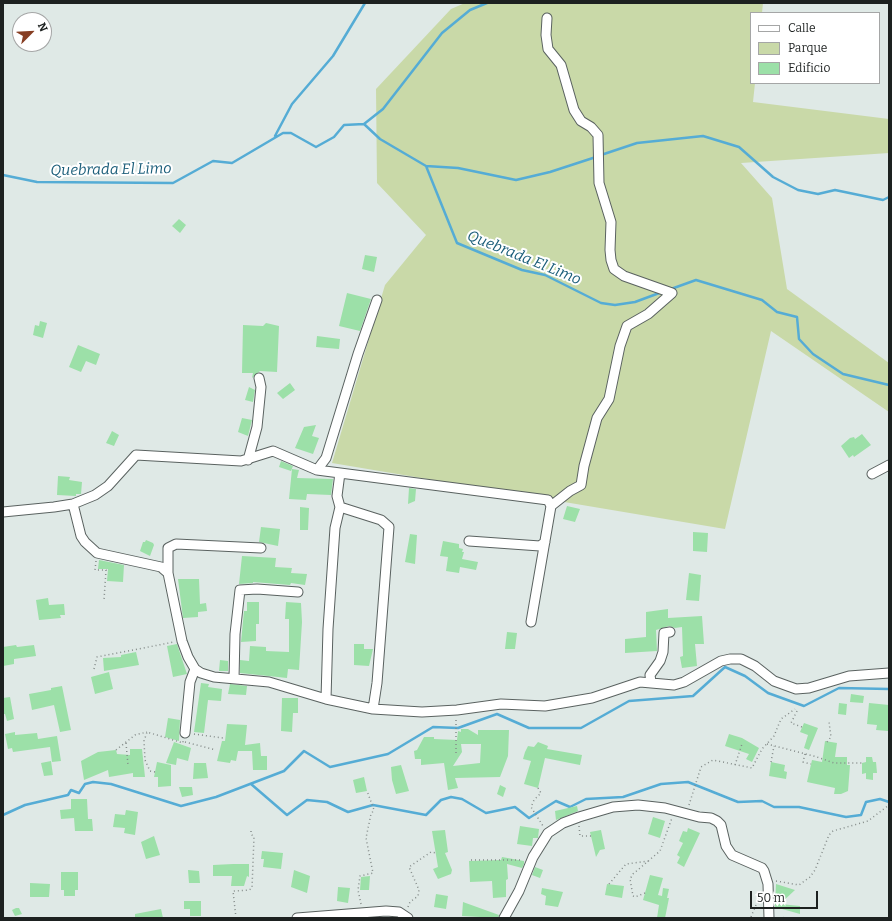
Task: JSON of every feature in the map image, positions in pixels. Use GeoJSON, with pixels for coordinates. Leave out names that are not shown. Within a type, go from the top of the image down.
{"type":"FeatureCollection","features":[{"type":"Feature","properties":{"kind":"street"},"geometry":{"type":"LineString","coordinates":[[547,18],[546,35],[548,49],[561,65],[574,110],[581,121],[591,127],[598,135],[599,183],[611,222],[610,250],[614,269],[624,276],[672,293],[648,314],[627,326],[620,346],[608,399],[597,418],[584,466],[581,485],[570,491],[551,506]]}},
{"type":"Feature","properties":{"kind":"street"},"geometry":{"type":"LineString","coordinates":[[317,470],[326,458],[358,354],[377,300]]}},
{"type":"Feature","properties":{"kind":"street"},"geometry":{"type":"LineString","coordinates":[[248,460],[257,427],[261,387],[259,378]]}},
{"type":"Feature","properties":{"kind":"street"},"geometry":{"type":"LineString","coordinates":[[3,512],[73,504],[102,491],[136,455],[216,461],[248,460],[269,452],[276,452],[317,470],[548,500],[551,506],[531,622]]}},
{"type":"Feature","properties":{"kind":"street"},"geometry":{"type":"LineString","coordinates":[[872,474],[889,465]]}},
{"type":"Feature","properties":{"kind":"street"},"geometry":{"type":"LineString","coordinates":[[326,699],[328,629],[335,528],[340,507],[337,496],[340,473]]}},
{"type":"Feature","properties":{"kind":"street"},"geometry":{"type":"LineString","coordinates":[[73,504],[81,536],[97,553],[161,567],[168,573]]}},
{"type":"Feature","properties":{"kind":"street"},"geometry":{"type":"LineString","coordinates":[[340,507],[381,520],[389,527],[377,683],[373,709]]}},
{"type":"Feature","properties":{"kind":"street"},"geometry":{"type":"LineString","coordinates":[[469,541],[540,546],[545,542]]}},
{"type":"Feature","properties":{"kind":"street"},"geometry":{"type":"LineString","coordinates":[[261,548],[176,544],[168,548],[168,573],[182,641],[188,657],[195,669],[207,675],[278,684],[326,699],[373,709],[422,712],[457,710],[501,704],[544,706],[592,698],[634,683],[651,682],[674,685],[684,682],[721,661],[737,658],[755,666],[774,681],[796,689],[809,688],[849,676],[889,673]]}},
{"type":"Feature","properties":{"kind":"street"},"geometry":{"type":"LineString","coordinates":[[234,679],[235,634],[240,590],[257,589],[298,592]]}},
{"type":"Feature","properties":{"kind":"street"},"geometry":{"type":"LineString","coordinates":[[651,682],[650,675],[660,661],[663,652],[664,633],[670,632]]}},
{"type":"Feature","properties":{"kind":"street"},"geometry":{"type":"LineString","coordinates":[[184,737],[190,682],[195,669]]}},
{"type":"Feature","properties":{"kind":"street"},"geometry":{"type":"LineString","coordinates":[[504,918],[542,840],[548,833],[576,818],[613,807],[638,805],[711,818],[717,821],[721,826],[726,846],[732,855],[762,868],[767,879],[769,918]]}},
{"type":"Feature","properties":{"kind":"street"},"geometry":{"type":"LineString","coordinates":[[297,918],[362,912],[393,911],[406,917]]}},
{"type":"Feature","properties":{"kind":"path"},"geometry":{"type":"LineString","coordinates":[[97,553],[95,570],[106,570],[104,600]]}},
{"type":"Feature","properties":{"kind":"path"},"geometry":{"type":"LineString","coordinates":[[94,668],[97,657],[182,641]]}},
{"type":"Feature","properties":{"kind":"path"},"geometry":{"type":"LineString","coordinates":[[686,814],[701,767],[713,760],[752,768],[766,744],[774,736],[781,718],[795,708]]}},
{"type":"Feature","properties":{"kind":"path"},"geometry":{"type":"LineString","coordinates":[[456,752],[457,710]]}},
{"type":"Feature","properties":{"kind":"path"},"geometry":{"type":"LineString","coordinates":[[797,712],[791,723],[802,727]]}},
{"type":"Feature","properties":{"kind":"path"},"geometry":{"type":"LineString","coordinates":[[827,742],[831,737],[829,722]]}},
{"type":"Feature","properties":{"kind":"path"},"geometry":{"type":"LineString","coordinates":[[147,732],[144,741],[145,760],[150,771],[155,772]]}},
{"type":"Feature","properties":{"kind":"path"},"geometry":{"type":"LineString","coordinates":[[116,750],[135,735],[147,732],[183,743],[184,737]]}},
{"type":"Feature","properties":{"kind":"path"},"geometry":{"type":"LineString","coordinates":[[184,737],[223,738]]}},
{"type":"Feature","properties":{"kind":"path"},"geometry":{"type":"LineString","coordinates":[[184,737],[216,750]]}},
{"type":"Feature","properties":{"kind":"path"},"geometry":{"type":"LineString","coordinates":[[126,742],[128,765]]}},
{"type":"Feature","properties":{"kind":"path"},"geometry":{"type":"LineString","coordinates":[[735,765],[742,744]]}},
{"type":"Feature","properties":{"kind":"path"},"geometry":{"type":"LineString","coordinates":[[766,744],[834,763],[862,763]]}},
{"type":"Feature","properties":{"kind":"path"},"geometry":{"type":"LineString","coordinates":[[771,762],[774,746]]}},
{"type":"Feature","properties":{"kind":"path"},"geometry":{"type":"LineString","coordinates":[[805,754],[803,762],[811,764]]}},
{"type":"Feature","properties":{"kind":"path"},"geometry":{"type":"LineString","coordinates":[[538,788],[541,793],[534,800],[531,807],[548,833]]}},
{"type":"Feature","properties":{"kind":"path"},"geometry":{"type":"LineString","coordinates":[[362,912],[358,890],[360,876],[373,874],[366,838],[371,814],[374,810],[367,791]]}},
{"type":"Feature","properties":{"kind":"path"},"geometry":{"type":"LineString","coordinates":[[767,879],[799,885],[810,877],[815,870],[829,834],[833,831],[868,821],[889,806]]}},
{"type":"Feature","properties":{"kind":"path"},"geometry":{"type":"LineString","coordinates":[[645,893],[635,897],[633,896],[630,879],[632,874],[660,851],[675,811]]}},
{"type":"Feature","properties":{"kind":"path"},"geometry":{"type":"LineString","coordinates":[[576,818],[580,836],[591,836]]}},
{"type":"Feature","properties":{"kind":"path"},"geometry":{"type":"LineString","coordinates":[[236,918],[233,891],[250,890],[252,888],[254,837],[251,831]]}},
{"type":"Feature","properties":{"kind":"path"},"geometry":{"type":"LineString","coordinates":[[406,917],[410,902],[418,896],[419,890],[409,867],[431,852],[436,853]]}},
{"type":"Feature","properties":{"kind":"path"},"geometry":{"type":"LineString","coordinates":[[471,860],[512,858],[531,863]]}},
{"type":"Feature","properties":{"kind":"path"},"geometry":{"type":"LineString","coordinates":[[609,884],[626,864],[649,861]]}},
{"type":"Feature","properties":{"kind":"path"},"geometry":{"type":"LineString","coordinates":[[751,917],[756,905],[769,902]]}},
{"type":"Feature","properties":{"kind":"green space"},"geometry":{"type":"Polygon","coordinates":[[[465,3],[763,3],[762,12],[750,12],[750,84],[755,84],[753,102],[889,119],[889,153],[741,163],[772,198],[787,289],[889,363],[889,412],[771,331],[725,529],[332,463],[385,285],[426,235],[377,183],[376,89],[451,9],[465,3]]]}},
{"type":"Feature","properties":{"kind":"building"},"geometry":{"type":"Polygon","coordinates":[[[179,219],[186,225],[180,233],[172,226],[179,219]]]}},
{"type":"Feature","properties":{"kind":"building"},"geometry":{"type":"Polygon","coordinates":[[[365,255],[377,257],[374,272],[362,269],[365,255]]]}},
{"type":"Feature","properties":{"kind":"building"},"geometry":{"type":"Polygon","coordinates":[[[347,293],[371,299],[360,331],[339,326],[347,293]]]}},
{"type":"Feature","properties":{"kind":"building"},"geometry":{"type":"Polygon","coordinates":[[[40,321],[47,323],[43,338],[33,335],[35,325],[39,326],[40,321]]]}},
{"type":"Feature","properties":{"kind":"building"},"geometry":{"type":"Polygon","coordinates":[[[266,323],[279,326],[277,372],[260,371],[252,378],[253,373],[242,373],[243,325],[263,326],[266,323]]]}},
{"type":"Feature","properties":{"kind":"building"},"geometry":{"type":"Polygon","coordinates":[[[317,336],[340,339],[339,349],[316,347],[317,336]]]}},
{"type":"Feature","properties":{"kind":"building"},"geometry":{"type":"Polygon","coordinates":[[[78,345],[100,354],[96,365],[86,361],[81,372],[69,367],[78,345]]]}},
{"type":"Feature","properties":{"kind":"building"},"geometry":{"type":"Polygon","coordinates":[[[290,383],[295,390],[283,399],[277,393],[290,383]]]}},
{"type":"Feature","properties":{"kind":"building"},"geometry":{"type":"Polygon","coordinates":[[[249,387],[255,390],[253,402],[245,400],[249,387]]]}},
{"type":"Feature","properties":{"kind":"building"},"geometry":{"type":"Polygon","coordinates":[[[242,418],[252,420],[248,436],[238,432],[242,418]]]}},
{"type":"Feature","properties":{"kind":"building"},"geometry":{"type":"Polygon","coordinates":[[[316,425],[312,436],[319,438],[313,454],[295,448],[304,427],[316,425]]]}},
{"type":"Feature","properties":{"kind":"building"},"geometry":{"type":"Polygon","coordinates":[[[112,431],[119,435],[114,446],[106,443],[112,431]]]}},
{"type":"Feature","properties":{"kind":"building"},"geometry":{"type":"Polygon","coordinates":[[[862,434],[871,445],[854,457],[853,455],[849,458],[841,446],[850,438],[854,437],[855,439],[862,434]]]}},
{"type":"Feature","properties":{"kind":"building"},"geometry":{"type":"Polygon","coordinates":[[[281,461],[293,466],[291,471],[279,467],[281,461]]]}},
{"type":"Feature","properties":{"kind":"building"},"geometry":{"type":"Polygon","coordinates":[[[292,469],[299,470],[297,478],[333,479],[331,495],[307,494],[306,500],[289,499],[292,469]]]}},
{"type":"Feature","properties":{"kind":"building"},"geometry":{"type":"Polygon","coordinates":[[[58,476],[70,477],[69,480],[82,482],[81,494],[76,494],[76,496],[57,495],[58,476]]]}},
{"type":"Feature","properties":{"kind":"building"},"geometry":{"type":"Polygon","coordinates":[[[409,488],[416,489],[415,501],[408,504],[409,488]]]}},
{"type":"Feature","properties":{"kind":"building"},"geometry":{"type":"Polygon","coordinates":[[[567,506],[580,509],[575,522],[563,519],[567,506]]]}},
{"type":"Feature","properties":{"kind":"building"},"geometry":{"type":"Polygon","coordinates":[[[300,507],[309,508],[308,530],[300,530],[300,507]]]}},
{"type":"Feature","properties":{"kind":"building"},"geometry":{"type":"Polygon","coordinates":[[[261,527],[280,529],[278,546],[259,542],[261,527]]]}},
{"type":"Feature","properties":{"kind":"building"},"geometry":{"type":"Polygon","coordinates":[[[693,532],[708,533],[707,552],[693,551],[693,532]]]}},
{"type":"Feature","properties":{"kind":"building"},"geometry":{"type":"Polygon","coordinates":[[[410,534],[417,535],[415,564],[405,562],[410,534]]]}},
{"type":"Feature","properties":{"kind":"building"},"geometry":{"type":"Polygon","coordinates":[[[146,540],[154,545],[150,556],[140,551],[143,542],[146,540]]]}},
{"type":"Feature","properties":{"kind":"building"},"geometry":{"type":"Polygon","coordinates":[[[443,541],[459,544],[459,548],[463,549],[462,552],[464,552],[462,559],[478,562],[476,570],[460,567],[459,573],[446,571],[448,557],[440,556],[443,541]]]}},
{"type":"Feature","properties":{"kind":"building"},"geometry":{"type":"Polygon","coordinates":[[[242,556],[276,558],[275,567],[292,568],[291,573],[307,574],[305,585],[253,582],[239,584],[242,556]]]}},
{"type":"Feature","properties":{"kind":"building"},"geometry":{"type":"Polygon","coordinates":[[[99,560],[124,565],[123,582],[107,581],[108,569],[98,569],[99,560]]]}},
{"type":"Feature","properties":{"kind":"building"},"geometry":{"type":"Polygon","coordinates":[[[689,573],[701,575],[699,601],[686,600],[689,573]]]}},
{"type":"Feature","properties":{"kind":"building"},"geometry":{"type":"Polygon","coordinates":[[[178,579],[199,579],[200,604],[206,603],[207,611],[198,612],[198,617],[183,618],[178,579]]]}},
{"type":"Feature","properties":{"kind":"building"},"geometry":{"type":"Polygon","coordinates":[[[48,598],[49,605],[64,604],[65,615],[60,615],[61,618],[39,620],[36,600],[48,598]]]}},
{"type":"Feature","properties":{"kind":"building"},"geometry":{"type":"Polygon","coordinates":[[[247,602],[259,602],[259,624],[256,624],[256,641],[241,642],[244,611],[247,611],[247,602]]]}},
{"type":"Feature","properties":{"kind":"building"},"geometry":{"type":"Polygon","coordinates":[[[286,602],[301,603],[302,622],[299,670],[288,669],[287,678],[240,673],[240,660],[249,661],[250,646],[266,647],[266,651],[289,652],[289,619],[285,619],[286,602]]]}},
{"type":"Feature","properties":{"kind":"building"},"geometry":{"type":"Polygon","coordinates":[[[668,609],[668,618],[702,616],[704,644],[695,644],[697,666],[682,668],[680,657],[683,656],[682,627],[675,628],[669,626],[656,630],[657,651],[625,653],[625,639],[646,637],[646,612],[668,609]]]}},
{"type":"Feature","properties":{"kind":"building"},"geometry":{"type":"Polygon","coordinates":[[[507,632],[517,633],[515,649],[505,649],[507,632]]]}},
{"type":"Feature","properties":{"kind":"building"},"geometry":{"type":"Polygon","coordinates":[[[177,644],[187,674],[173,677],[167,646],[177,644]]]}},
{"type":"Feature","properties":{"kind":"building"},"geometry":{"type":"Polygon","coordinates":[[[354,644],[364,644],[364,649],[373,649],[369,666],[354,665],[354,644]]]}},
{"type":"Feature","properties":{"kind":"building"},"geometry":{"type":"Polygon","coordinates":[[[16,645],[17,647],[34,645],[36,656],[14,659],[14,664],[3,666],[3,647],[16,645]]]}},
{"type":"Feature","properties":{"kind":"building"},"geometry":{"type":"Polygon","coordinates":[[[136,652],[139,665],[104,671],[103,658],[121,657],[121,655],[136,652]]]}},
{"type":"Feature","properties":{"kind":"building"},"geometry":{"type":"Polygon","coordinates":[[[220,660],[228,661],[228,671],[219,671],[220,660]]]}},
{"type":"Feature","properties":{"kind":"building"},"geometry":{"type":"Polygon","coordinates":[[[109,672],[113,689],[95,694],[91,677],[109,672]]]}},
{"type":"Feature","properties":{"kind":"building"},"geometry":{"type":"Polygon","coordinates":[[[201,683],[209,684],[208,687],[222,689],[221,701],[208,700],[204,733],[194,732],[201,683]]]}},
{"type":"Feature","properties":{"kind":"building"},"geometry":{"type":"Polygon","coordinates":[[[230,684],[247,686],[246,695],[228,694],[230,684]]]}},
{"type":"Feature","properties":{"kind":"building"},"geometry":{"type":"Polygon","coordinates":[[[62,686],[71,730],[60,732],[54,705],[32,710],[29,694],[51,690],[51,688],[62,686]]]}},
{"type":"Feature","properties":{"kind":"building"},"geometry":{"type":"Polygon","coordinates":[[[851,694],[864,696],[863,703],[850,702],[851,694]]]}},
{"type":"Feature","properties":{"kind":"building"},"geometry":{"type":"Polygon","coordinates":[[[10,697],[14,719],[7,721],[5,714],[3,714],[3,698],[10,697]]]}},
{"type":"Feature","properties":{"kind":"building"},"geometry":{"type":"Polygon","coordinates":[[[282,698],[298,698],[298,713],[293,713],[292,732],[281,731],[282,698]]]}},
{"type":"Feature","properties":{"kind":"building"},"geometry":{"type":"Polygon","coordinates":[[[839,703],[847,704],[846,715],[838,714],[839,703]]]}},
{"type":"Feature","properties":{"kind":"building"},"geometry":{"type":"Polygon","coordinates":[[[869,703],[889,705],[888,731],[876,730],[877,725],[867,724],[869,703]]]}},
{"type":"Feature","properties":{"kind":"building"},"geometry":{"type":"Polygon","coordinates":[[[168,718],[180,720],[179,741],[165,737],[168,718]]]}},
{"type":"Feature","properties":{"kind":"building"},"geometry":{"type":"Polygon","coordinates":[[[804,723],[818,728],[809,750],[804,748],[808,735],[800,732],[804,723]]]}},
{"type":"Feature","properties":{"kind":"building"},"geometry":{"type":"Polygon","coordinates":[[[227,724],[247,725],[245,745],[260,743],[261,756],[267,756],[267,770],[253,770],[252,751],[238,751],[236,761],[231,760],[230,763],[217,761],[222,741],[225,741],[227,724]]]}},
{"type":"Feature","properties":{"kind":"building"},"geometry":{"type":"Polygon","coordinates":[[[461,729],[468,729],[478,735],[478,730],[509,730],[508,756],[500,777],[455,778],[458,788],[448,790],[444,763],[421,765],[421,759],[415,759],[414,751],[417,750],[424,737],[457,740],[458,731],[461,732],[461,729]],[[461,744],[462,752],[453,766],[480,763],[481,744],[461,744]]]}},
{"type":"Feature","properties":{"kind":"building"},"geometry":{"type":"Polygon","coordinates":[[[15,732],[15,735],[37,733],[38,739],[57,736],[61,761],[52,762],[50,747],[13,752],[12,748],[8,749],[5,734],[15,732]]]}},
{"type":"Feature","properties":{"kind":"building"},"geometry":{"type":"Polygon","coordinates":[[[729,734],[742,738],[759,748],[752,762],[746,759],[749,754],[725,746],[729,734]]]}},
{"type":"Feature","properties":{"kind":"building"},"geometry":{"type":"Polygon","coordinates":[[[825,741],[837,743],[835,757],[847,757],[847,765],[850,765],[848,791],[841,794],[834,794],[835,788],[807,782],[812,760],[822,762],[825,741]]]}},
{"type":"Feature","properties":{"kind":"building"},"geometry":{"type":"Polygon","coordinates":[[[174,742],[191,748],[188,761],[177,758],[176,765],[166,763],[174,742]]]}},
{"type":"Feature","properties":{"kind":"building"},"geometry":{"type":"Polygon","coordinates":[[[538,742],[548,746],[547,749],[582,755],[580,765],[545,758],[538,788],[524,784],[531,761],[523,759],[525,752],[528,746],[534,747],[538,742]]]}},
{"type":"Feature","properties":{"kind":"building"},"geometry":{"type":"Polygon","coordinates":[[[130,749],[142,749],[145,777],[133,777],[133,773],[109,777],[108,770],[84,780],[81,761],[98,752],[116,750],[117,754],[130,755],[130,749]]]}},
{"type":"Feature","properties":{"kind":"building"},"geometry":{"type":"Polygon","coordinates":[[[866,757],[872,757],[873,762],[876,762],[877,773],[873,773],[873,780],[866,779],[866,773],[862,774],[862,763],[866,762],[866,757]]]}},
{"type":"Feature","properties":{"kind":"building"},"geometry":{"type":"Polygon","coordinates":[[[51,761],[53,775],[44,776],[41,763],[51,761]]]}},
{"type":"Feature","properties":{"kind":"building"},"geometry":{"type":"Polygon","coordinates":[[[157,762],[171,765],[171,786],[158,787],[158,777],[154,777],[157,762]]]}},
{"type":"Feature","properties":{"kind":"building"},"geometry":{"type":"Polygon","coordinates":[[[771,762],[785,765],[784,771],[787,772],[786,779],[769,776],[771,762]]]}},
{"type":"Feature","properties":{"kind":"building"},"geometry":{"type":"Polygon","coordinates":[[[194,763],[206,763],[208,778],[193,779],[194,763]]]}},
{"type":"Feature","properties":{"kind":"building"},"geometry":{"type":"Polygon","coordinates":[[[401,765],[409,791],[396,794],[392,780],[391,767],[401,765]]]}},
{"type":"Feature","properties":{"kind":"building"},"geometry":{"type":"Polygon","coordinates":[[[364,777],[367,791],[356,793],[353,780],[364,777]]]}},
{"type":"Feature","properties":{"kind":"building"},"geometry":{"type":"Polygon","coordinates":[[[500,785],[506,788],[503,797],[497,794],[500,785]]]}},
{"type":"Feature","properties":{"kind":"building"},"geometry":{"type":"Polygon","coordinates":[[[179,787],[192,787],[193,795],[182,797],[179,787]]]}},
{"type":"Feature","properties":{"kind":"building"},"geometry":{"type":"Polygon","coordinates":[[[71,799],[87,799],[88,819],[92,819],[93,831],[75,831],[74,818],[61,819],[60,810],[71,809],[71,799]]]}},
{"type":"Feature","properties":{"kind":"building"},"geometry":{"type":"Polygon","coordinates":[[[577,806],[578,811],[556,820],[555,811],[577,806]]]}},
{"type":"Feature","properties":{"kind":"building"},"geometry":{"type":"Polygon","coordinates":[[[126,810],[138,812],[135,835],[124,833],[125,828],[113,827],[115,814],[125,815],[126,810]]]}},
{"type":"Feature","properties":{"kind":"building"},"geometry":{"type":"Polygon","coordinates":[[[653,817],[665,821],[660,838],[648,834],[653,817]]]}},
{"type":"Feature","properties":{"kind":"building"},"geometry":{"type":"Polygon","coordinates":[[[520,826],[539,829],[538,838],[533,838],[532,846],[517,844],[520,826]]]}},
{"type":"Feature","properties":{"kind":"building"},"geometry":{"type":"Polygon","coordinates":[[[688,828],[700,833],[684,867],[677,863],[680,857],[677,855],[683,843],[679,841],[683,831],[687,832],[688,828]]]}},
{"type":"Feature","properties":{"kind":"building"},"geometry":{"type":"Polygon","coordinates":[[[445,830],[448,852],[445,853],[452,870],[451,874],[438,879],[433,869],[438,867],[432,831],[445,830]]]}},
{"type":"Feature","properties":{"kind":"building"},"geometry":{"type":"Polygon","coordinates":[[[601,830],[605,849],[600,850],[596,857],[590,832],[601,830]]]}},
{"type":"Feature","properties":{"kind":"building"},"geometry":{"type":"Polygon","coordinates":[[[154,836],[160,855],[146,859],[141,842],[154,836]]]}},
{"type":"Feature","properties":{"kind":"building"},"geometry":{"type":"Polygon","coordinates":[[[262,851],[283,853],[281,869],[263,867],[264,859],[261,859],[262,851]]]}},
{"type":"Feature","properties":{"kind":"building"},"geometry":{"type":"Polygon","coordinates":[[[502,857],[524,861],[524,864],[522,868],[507,864],[508,879],[506,880],[506,897],[493,898],[492,881],[470,882],[469,861],[501,860],[502,857]]]}},
{"type":"Feature","properties":{"kind":"building"},"geometry":{"type":"Polygon","coordinates":[[[249,864],[249,877],[247,876],[244,886],[231,886],[232,876],[213,876],[213,865],[249,864]]]}},
{"type":"Feature","properties":{"kind":"building"},"geometry":{"type":"Polygon","coordinates":[[[535,867],[543,870],[540,878],[532,875],[535,867]]]}},
{"type":"Feature","properties":{"kind":"building"},"geometry":{"type":"Polygon","coordinates":[[[188,870],[199,871],[200,883],[189,883],[188,870]]]}},
{"type":"Feature","properties":{"kind":"building"},"geometry":{"type":"Polygon","coordinates":[[[294,870],[310,876],[307,893],[291,887],[294,870]]]}},
{"type":"Feature","properties":{"kind":"building"},"geometry":{"type":"Polygon","coordinates":[[[61,872],[78,872],[78,890],[75,890],[75,896],[64,896],[64,890],[61,890],[61,872]]]}},
{"type":"Feature","properties":{"kind":"building"},"geometry":{"type":"Polygon","coordinates":[[[650,875],[663,878],[658,895],[662,896],[663,888],[669,889],[667,898],[669,898],[665,918],[657,918],[659,905],[643,900],[650,875]]]}},
{"type":"Feature","properties":{"kind":"building"},"geometry":{"type":"Polygon","coordinates":[[[370,876],[369,890],[360,890],[361,877],[370,876]]]}},
{"type":"Feature","properties":{"kind":"building"},"geometry":{"type":"Polygon","coordinates":[[[30,883],[50,884],[49,897],[30,897],[30,883]]]}},
{"type":"Feature","properties":{"kind":"building"},"geometry":{"type":"Polygon","coordinates":[[[607,884],[624,886],[622,898],[605,895],[607,884]]]}},
{"type":"Feature","properties":{"kind":"building"},"geometry":{"type":"Polygon","coordinates":[[[776,884],[795,890],[780,904],[800,906],[800,914],[775,907],[776,884]]]}},
{"type":"Feature","properties":{"kind":"building"},"geometry":{"type":"Polygon","coordinates":[[[338,887],[350,888],[348,903],[337,901],[338,887]]]}},
{"type":"Feature","properties":{"kind":"building"},"geometry":{"type":"Polygon","coordinates":[[[542,888],[563,892],[558,907],[545,905],[546,896],[541,894],[542,888]]]}},
{"type":"Feature","properties":{"kind":"building"},"geometry":{"type":"Polygon","coordinates":[[[436,894],[448,896],[446,909],[434,907],[436,894]]]}},
{"type":"Feature","properties":{"kind":"building"},"geometry":{"type":"Polygon","coordinates":[[[184,901],[201,901],[201,916],[190,916],[190,909],[184,909],[184,901]]]}},
{"type":"Feature","properties":{"kind":"building"},"geometry":{"type":"Polygon","coordinates":[[[463,902],[499,915],[498,918],[462,916],[463,902]]]}},
{"type":"Feature","properties":{"kind":"building"},"geometry":{"type":"Polygon","coordinates":[[[19,908],[22,914],[15,916],[12,910],[19,908]]]}},
{"type":"Feature","properties":{"kind":"building"},"geometry":{"type":"Polygon","coordinates":[[[161,909],[163,918],[135,918],[135,914],[161,909]]]}},
{"type":"Feature","properties":{"kind":"waterway"},"geometry":{"type":"LineString","coordinates":[[275,136],[292,104],[333,56],[365,3]]}},
{"type":"Feature","properties":{"kind":"waterway"},"geometry":{"type":"LineString","coordinates":[[364,124],[383,109],[442,33],[470,10],[487,3]]}},
{"type":"Feature","properties":{"kind":"waterway","name":"Quebrada El Limo"},"geometry":{"type":"LineString","coordinates":[[3,175],[37,182],[173,183],[213,161],[232,163],[283,133],[291,133],[316,147],[334,137],[344,125],[364,124],[380,139],[426,166],[457,243],[522,270],[545,275],[601,303],[615,305],[635,302],[662,292]]}},
{"type":"Feature","properties":{"kind":"waterway"},"geometry":{"type":"LineString","coordinates":[[601,155],[637,143],[703,136],[739,147],[773,177],[798,190],[818,194],[835,190],[883,200],[889,197]]}},
{"type":"Feature","properties":{"kind":"waterway"},"geometry":{"type":"LineString","coordinates":[[426,166],[458,168],[516,180],[550,172],[596,157]]}},
{"type":"Feature","properties":{"kind":"waterway","name":"Quebrada El Limo"},"geometry":{"type":"LineString","coordinates":[[671,289],[696,280],[762,300],[777,312],[797,317],[799,339],[813,354],[843,374],[889,385]]}},
{"type":"Feature","properties":{"kind":"waterway"},"geometry":{"type":"LineString","coordinates":[[3,815],[25,805],[68,795],[71,790],[79,793],[85,784],[93,782],[111,784],[181,806],[216,797],[284,771],[304,751],[330,767],[388,754],[433,727],[458,728],[497,714],[529,728],[581,728],[629,701],[693,696],[725,667],[745,676],[768,693],[804,706],[839,688],[889,689]]}},
{"type":"Feature","properties":{"kind":"waterway"},"geometry":{"type":"LineString","coordinates":[[251,784],[287,815],[307,800],[327,802],[348,812],[373,805],[426,815],[441,800],[451,797],[462,799],[486,813],[515,807],[529,818],[556,801],[570,807],[586,799],[623,797],[661,784],[688,782],[738,802],[762,801],[774,807],[799,807],[846,817],[861,815],[866,802],[880,799],[889,802]]}}]}
